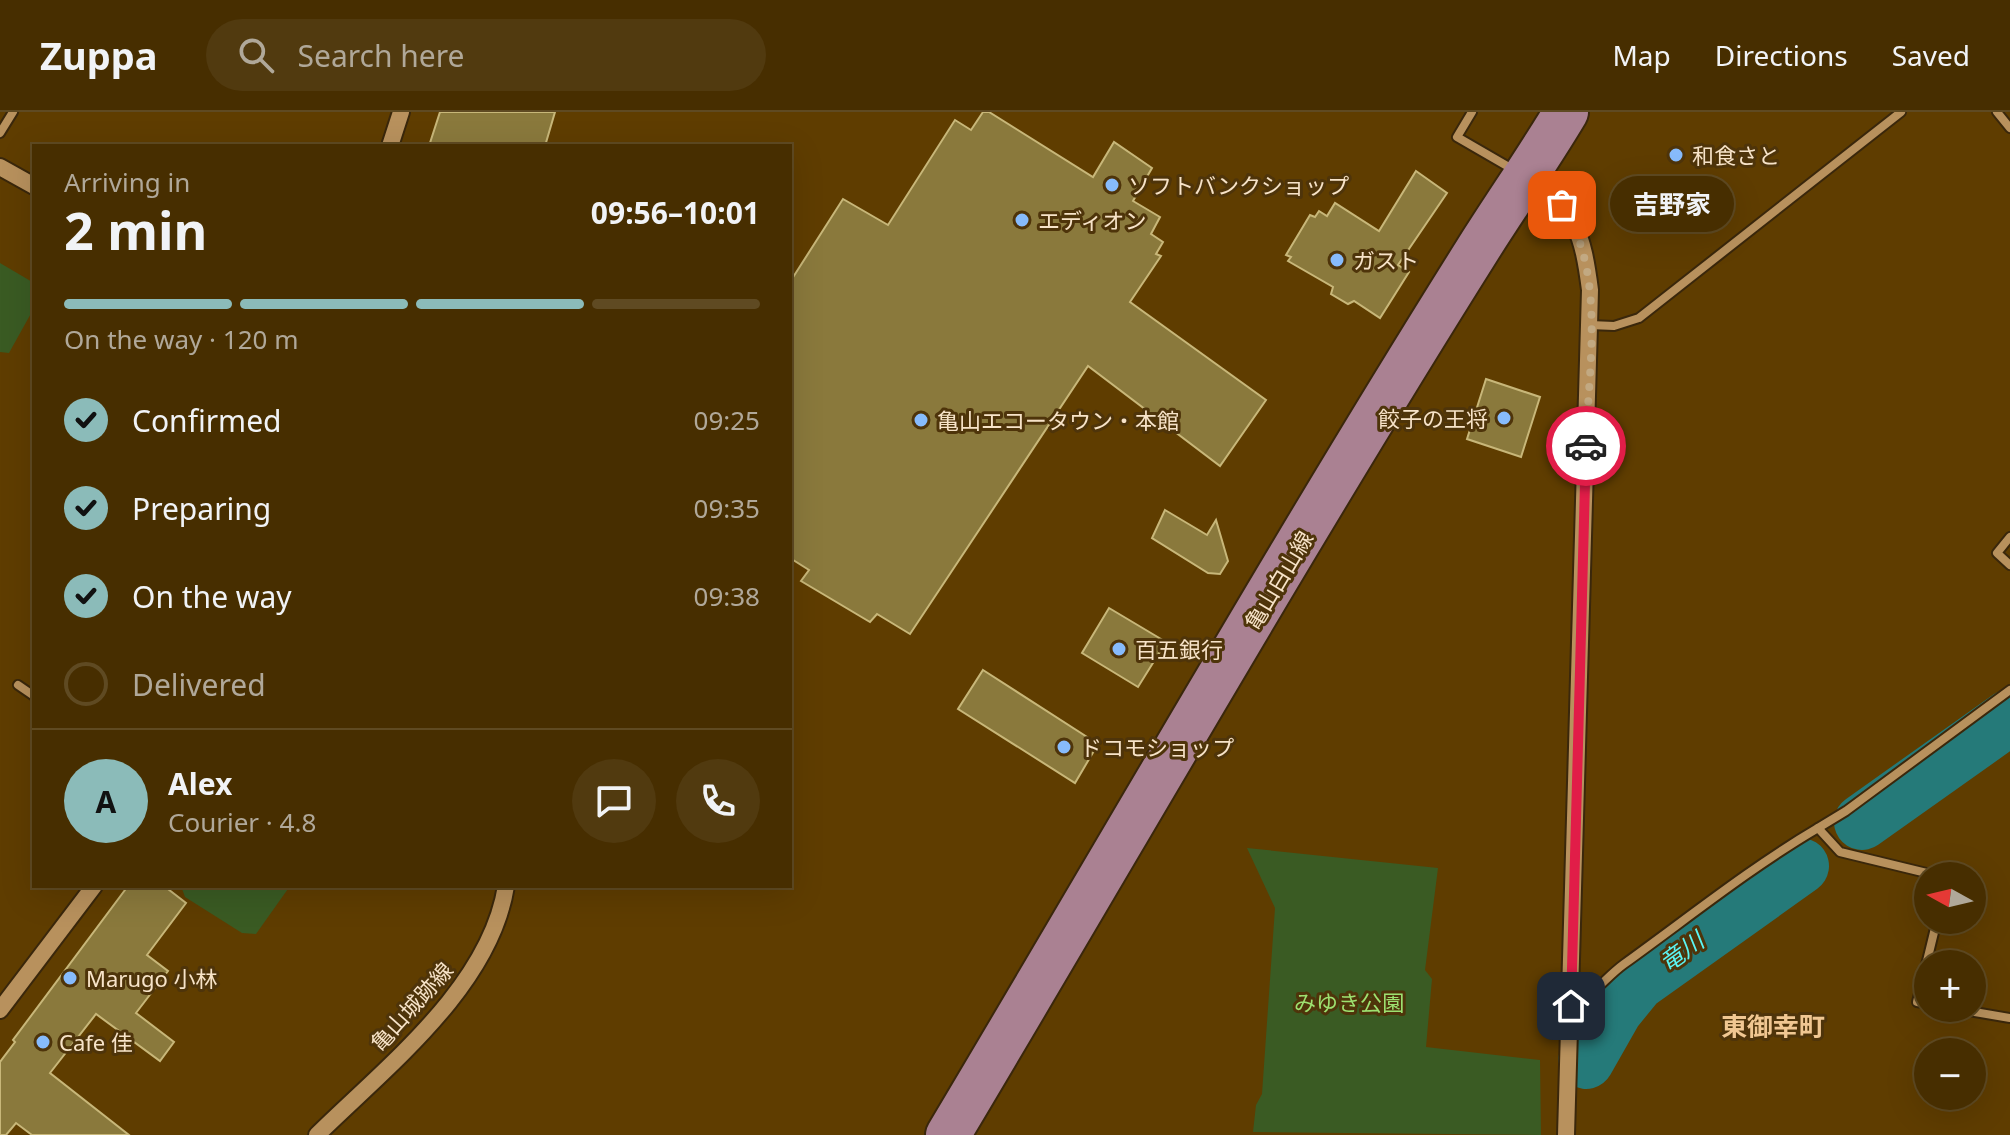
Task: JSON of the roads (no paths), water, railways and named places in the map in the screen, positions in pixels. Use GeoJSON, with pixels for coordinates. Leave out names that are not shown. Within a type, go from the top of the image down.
{"type":"FeatureCollection","features":[{"type":"Feature","properties":{"kind":"main road","name":"亀山白山線"},"geometry":{"type":"LineString","coordinates":[[948,1135],[1479,246],[1566,112]]}},
{"type":"Feature","properties":{"kind":"street"},"geometry":{"type":"LineString","coordinates":[[0,133],[13,112]]}},
{"type":"Feature","properties":{"kind":"street"},"geometry":{"type":"LineString","coordinates":[[391,144],[401,112]]}},
{"type":"Feature","properties":{"kind":"street"},"geometry":{"type":"LineString","coordinates":[[1472,112],[1457,137],[1552,193],[1577,230],[1590,290],[1566,1135]]}},
{"type":"Feature","properties":{"kind":"street"},"geometry":{"type":"LineString","coordinates":[[1590,325],[1614,326],[1639,318],[1901,112]]}},
{"type":"Feature","properties":{"kind":"street"},"geometry":{"type":"LineString","coordinates":[[1997,112],[2010,128]]}},
{"type":"Feature","properties":{"kind":"street"},"geometry":{"type":"LineString","coordinates":[[0,167],[32,185]]}},
{"type":"Feature","properties":{"kind":"street"},"geometry":{"type":"LineString","coordinates":[[2010,537],[1997,553],[2010,565]]}},
{"type":"Feature","properties":{"kind":"street"},"geometry":{"type":"LineString","coordinates":[[18,685],[32,692]]}},
{"type":"Feature","properties":{"kind":"street"},"geometry":{"type":"LineString","coordinates":[[1571,1006],[1584,1000],[1633,957],[1788,846],[1846,811],[2010,690]]}},
{"type":"Feature","properties":{"kind":"street"},"geometry":{"type":"LineString","coordinates":[[1818,828],[1840,852],[1914,870]]}},
{"type":"Feature","properties":{"kind":"street"},"geometry":{"type":"LineString","coordinates":[[0,1010],[92,888]]}},
{"type":"Feature","properties":{"kind":"street","name":"亀山城跡線"},"geometry":{"type":"LineString","coordinates":[[317,1135],[455,995],[492,933],[505,888]]}},
{"type":"Feature","properties":{"kind":"street"},"geometry":{"type":"LineString","coordinates":[[1986,1014],[2010,1018]]}},
{"type":"Feature","properties":{"kind":"waterway","name":"竜川"},"geometry":{"type":"LineString","coordinates":[[1862,822],[2010,717]]}},
{"type":"Feature","properties":{"kind":"waterway","name":"竜川"},"geometry":{"type":"LineString","coordinates":[[1586,1061],[1615,1010],[1637,983],[1801,866]]}},
{"type":"Feature","properties":{"kind":"place","name":"和食さと"},"geometry":{"type":"Point","coordinates":[1676,155]}},
{"type":"Feature","properties":{"kind":"place","name":"ソフトバンクショップ"},"geometry":{"type":"Point","coordinates":[1112,185]}},
{"type":"Feature","properties":{"kind":"place","name":"吉野家"},"geometry":{"type":"Point","coordinates":[1562,205]}},
{"type":"Feature","properties":{"kind":"place","name":"エディオン"},"geometry":{"type":"Point","coordinates":[1022,220]}},
{"type":"Feature","properties":{"kind":"place","name":"ガスト"},"geometry":{"type":"Point","coordinates":[1337,260]}},
{"type":"Feature","properties":{"kind":"place","name":"餃子の王将"},"geometry":{"type":"Point","coordinates":[1504,418]}},
{"type":"Feature","properties":{"kind":"place","name":"亀山エコータウン・本館"},"geometry":{"type":"Point","coordinates":[921,420]}},
{"type":"Feature","properties":{"kind":"place","name":"百五銀行"},"geometry":{"type":"Point","coordinates":[1119,649]}},
{"type":"Feature","properties":{"kind":"place","name":"ドコモショップ"},"geometry":{"type":"Point","coordinates":[1064,747]}},
{"type":"Feature","properties":{"kind":"place","name":"Marugo 小林"},"geometry":{"type":"Point","coordinates":[70,978]}},
{"type":"Feature","properties":{"kind":"place","name":"Cafe 佳"},"geometry":{"type":"Point","coordinates":[43,1042]}},
{"type":"Feature","properties":{"kind":"district","name":"東御幸町"},"geometry":{"type":"Point","coordinates":[1773,1026]}},
{"type":"Feature","properties":{"kind":"park label","name":"みゆき公園"},"geometry":{"type":"Point","coordinates":[1349,1002]}}]}
